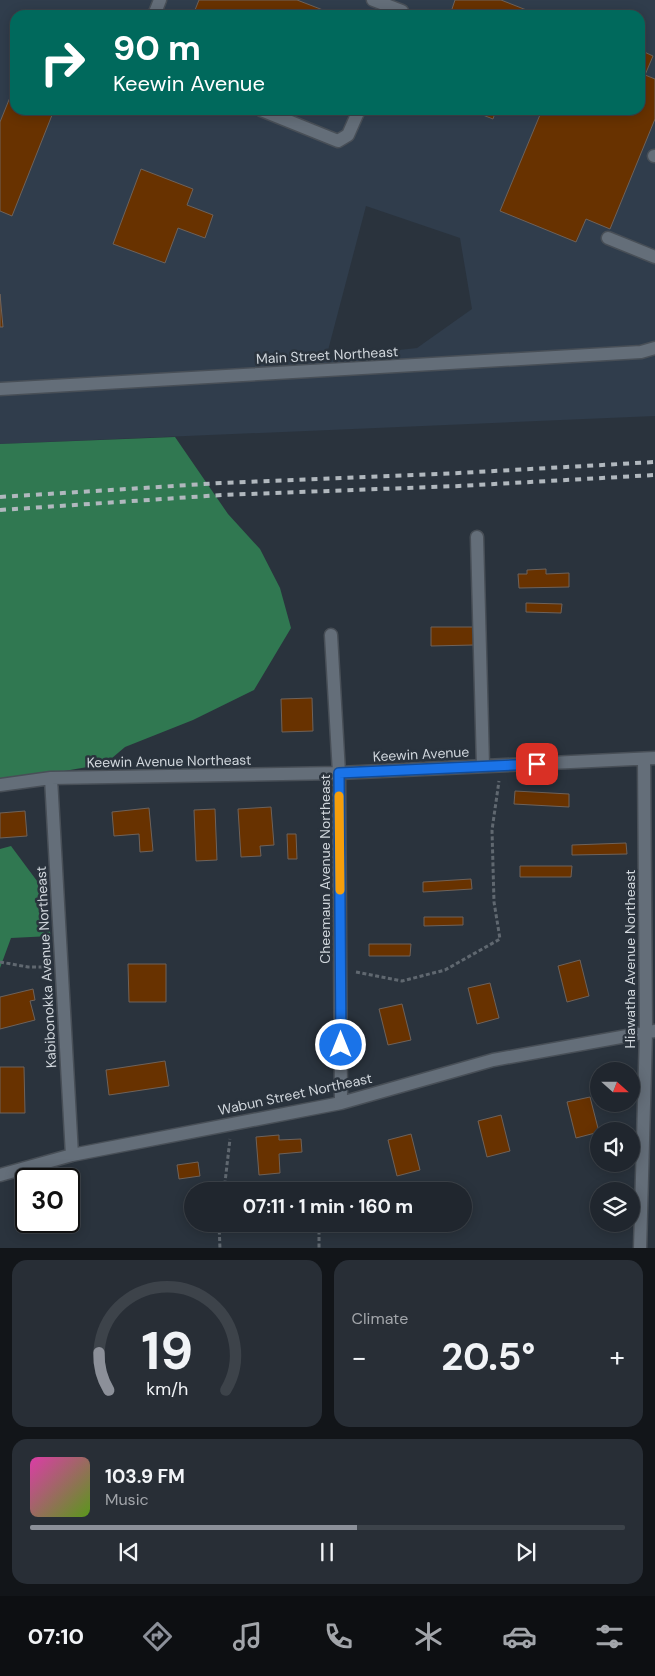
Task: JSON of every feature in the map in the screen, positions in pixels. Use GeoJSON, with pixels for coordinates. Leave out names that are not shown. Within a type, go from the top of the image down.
{"type":"FeatureCollection","features":[{"type":"Feature","properties":{"kind":"street"},"geometry":{"type":"LineString","coordinates":[[373,0],[403,9]]}},
{"type":"Feature","properties":{"kind":"street"},"geometry":{"type":"LineString","coordinates":[[273,115],[338,141],[348,135],[356,115]]}},
{"type":"Feature","properties":{"kind":"street"},"geometry":{"type":"LineString","coordinates":[[608,238],[655,257]]}},
{"type":"Feature","properties":{"kind":"street","name":"Main Street Northeast"},"geometry":{"type":"LineString","coordinates":[[0,389],[641,352],[655,348]]}},
{"type":"Feature","properties":{"kind":"street"},"geometry":{"type":"LineString","coordinates":[[477,537],[483,766]]}},
{"type":"Feature","properties":{"kind":"street","name":"Cheemaun Avenue Northeast"},"geometry":{"type":"LineString","coordinates":[[331,635],[339,773],[341,1103]]}},
{"type":"Feature","properties":{"kind":"street","name":"Keewin Avenue"},"geometry":{"type":"LineString","coordinates":[[339,773],[650,759]]}},
{"type":"Feature","properties":{"kind":"street","name":"Hiawatha Avenue Northeast"},"geometry":{"type":"LineString","coordinates":[[640,1248],[651,1032],[650,759]]}},
{"type":"Feature","properties":{"kind":"street","name":"Keewin Avenue Northeast"},"geometry":{"type":"LineString","coordinates":[[0,785],[51,778],[339,773]]}},
{"type":"Feature","properties":{"kind":"street","name":"Kabibonokka Avenue Northeast"},"geometry":{"type":"LineString","coordinates":[[51,778],[72,1154]]}},
{"type":"Feature","properties":{"kind":"street","name":"Wabun Street Northeast"},"geometry":{"type":"LineString","coordinates":[[0,1175],[72,1154],[341,1103],[493,1060],[651,1032]]}},
{"type":"Feature","properties":{"kind":"path"},"geometry":{"type":"LineString","coordinates":[[340,975],[359,972],[402,981],[445,970],[500,939],[494,902],[492,830],[501,765]]}},
{"type":"Feature","properties":{"kind":"path"},"geometry":{"type":"LineString","coordinates":[[0,962],[28,967],[61,966]]}},
{"type":"Feature","properties":{"kind":"path"},"geometry":{"type":"LineString","coordinates":[[225,1182],[232,1124]]}},
{"type":"Feature","properties":{"kind":"path"},"geometry":{"type":"LineString","coordinates":[[219,1232],[220,1248]]}},
{"type":"Feature","properties":{"kind":"path"},"geometry":{"type":"LineString","coordinates":[[318,1232],[319,1248]]}},
{"type":"Feature","properties":{"kind":"shaded area"},"geometry":{"type":"Polygon","coordinates":[[[0,0],[655,0],[655,416],[0,444],[0,0]],[[366,206],[326,358],[417,348],[472,309],[460,238],[366,206]]]}},
{"type":"Feature","properties":{"kind":"green space"},"geometry":{"type":"Polygon","coordinates":[[[175,437],[228,514],[260,549],[280,588],[291,628],[254,690],[193,720],[125,747],[105,764],[0,782],[0,444],[175,437]]]}},
{"type":"Feature","properties":{"kind":"green space"},"geometry":{"type":"Polygon","coordinates":[[[11,846],[37,881],[51,936],[11,938],[0,968],[0,849],[11,846]]]}},
{"type":"Feature","properties":{"kind":"building"},"geometry":{"type":"Polygon","coordinates":[[[199,0],[297,0],[323,10],[195,10],[199,0]]]}},
{"type":"Feature","properties":{"kind":"building"},"geometry":{"type":"Polygon","coordinates":[[[455,0],[501,0],[526,10],[452,10],[455,0]]]}},
{"type":"Feature","properties":{"kind":"building"},"geometry":{"type":"Polygon","coordinates":[[[645,52],[653,56],[645,75],[645,52]]]}},
{"type":"Feature","properties":{"kind":"building"},"geometry":{"type":"Polygon","coordinates":[[[645,75],[655,79],[655,119],[610,229],[586,219],[576,242],[500,211],[540,115],[645,115],[645,75]]]}},
{"type":"Feature","properties":{"kind":"building"},"geometry":{"type":"Polygon","coordinates":[[[10,97],[10,115],[52,115],[12,216],[0,211],[0,122],[10,97]]]}},
{"type":"Feature","properties":{"kind":"building"},"geometry":{"type":"Polygon","coordinates":[[[483,115],[494,115],[493,119],[483,115]]]}},
{"type":"Feature","properties":{"kind":"building"},"geometry":{"type":"Polygon","coordinates":[[[141,169],[193,189],[187,205],[213,215],[205,238],[178,228],[165,263],[113,244],[141,169]]]}},
{"type":"Feature","properties":{"kind":"building"},"geometry":{"type":"Polygon","coordinates":[[[0,294],[3,327],[0,327],[0,294]]]}},
{"type":"Feature","properties":{"kind":"building"},"geometry":{"type":"Polygon","coordinates":[[[546,569],[546,574],[569,573],[569,587],[519,588],[518,574],[527,574],[527,570],[546,569]]]}},
{"type":"Feature","properties":{"kind":"building"},"geometry":{"type":"Polygon","coordinates":[[[526,603],[562,604],[561,613],[526,612],[526,603]]]}},
{"type":"Feature","properties":{"kind":"building"},"geometry":{"type":"Polygon","coordinates":[[[431,627],[474,627],[474,645],[431,646],[431,627]]]}},
{"type":"Feature","properties":{"kind":"building"},"geometry":{"type":"Polygon","coordinates":[[[312,698],[313,731],[282,732],[281,699],[312,698]]]}},
{"type":"Feature","properties":{"kind":"building"},"geometry":{"type":"Polygon","coordinates":[[[515,791],[569,794],[569,807],[514,804],[515,791]]]}},
{"type":"Feature","properties":{"kind":"building"},"geometry":{"type":"Polygon","coordinates":[[[271,807],[274,845],[260,846],[261,856],[241,857],[238,809],[271,807]]]}},
{"type":"Feature","properties":{"kind":"building"},"geometry":{"type":"Polygon","coordinates":[[[149,808],[153,851],[140,852],[139,834],[114,836],[112,812],[149,808]]]}},
{"type":"Feature","properties":{"kind":"building"},"geometry":{"type":"Polygon","coordinates":[[[215,809],[217,860],[196,861],[194,810],[215,809]]]}},
{"type":"Feature","properties":{"kind":"building"},"geometry":{"type":"Polygon","coordinates":[[[25,811],[27,836],[0,838],[0,813],[25,811]]]}},
{"type":"Feature","properties":{"kind":"building"},"geometry":{"type":"Polygon","coordinates":[[[287,834],[296,834],[297,859],[288,859],[287,834]]]}},
{"type":"Feature","properties":{"kind":"building"},"geometry":{"type":"Polygon","coordinates":[[[626,843],[627,854],[572,855],[572,845],[626,843]]]}},
{"type":"Feature","properties":{"kind":"building"},"geometry":{"type":"Polygon","coordinates":[[[520,866],[572,866],[571,877],[520,877],[520,866]]]}},
{"type":"Feature","properties":{"kind":"building"},"geometry":{"type":"Polygon","coordinates":[[[471,879],[472,889],[423,892],[423,882],[471,879]]]}},
{"type":"Feature","properties":{"kind":"building"},"geometry":{"type":"Polygon","coordinates":[[[424,917],[463,917],[463,925],[424,926],[424,917]]]}},
{"type":"Feature","properties":{"kind":"building"},"geometry":{"type":"Polygon","coordinates":[[[369,944],[411,944],[410,956],[369,956],[369,944]]]}},
{"type":"Feature","properties":{"kind":"building"},"geometry":{"type":"Polygon","coordinates":[[[580,960],[589,996],[567,1002],[558,966],[580,960]]]}},
{"type":"Feature","properties":{"kind":"building"},"geometry":{"type":"Polygon","coordinates":[[[128,964],[166,964],[166,1002],[129,1002],[128,964]]]}},
{"type":"Feature","properties":{"kind":"building"},"geometry":{"type":"Polygon","coordinates":[[[490,983],[499,1018],[477,1024],[468,988],[490,983]]]}},
{"type":"Feature","properties":{"kind":"building"},"geometry":{"type":"Polygon","coordinates":[[[33,989],[35,1000],[30,1001],[35,1020],[0,1029],[0,997],[33,989]]]}},
{"type":"Feature","properties":{"kind":"building"},"geometry":{"type":"Polygon","coordinates":[[[402,1004],[411,1040],[388,1045],[379,1009],[402,1004]]]}},
{"type":"Feature","properties":{"kind":"building"},"geometry":{"type":"Polygon","coordinates":[[[165,1061],[169,1086],[109,1095],[106,1070],[165,1061]]]}},
{"type":"Feature","properties":{"kind":"building"},"geometry":{"type":"Polygon","coordinates":[[[0,1067],[24,1067],[25,1113],[0,1113],[0,1067]]]}},
{"type":"Feature","properties":{"kind":"building"},"geometry":{"type":"Polygon","coordinates":[[[590,1097],[590,1112],[594,1112],[596,1122],[590,1122],[590,1134],[576,1138],[567,1102],[590,1097]]]}},
{"type":"Feature","properties":{"kind":"building"},"geometry":{"type":"Polygon","coordinates":[[[501,1115],[510,1151],[487,1157],[478,1121],[501,1115]]]}},
{"type":"Feature","properties":{"kind":"building"},"geometry":{"type":"Polygon","coordinates":[[[411,1134],[420,1170],[397,1176],[388,1140],[411,1134]]]}},
{"type":"Feature","properties":{"kind":"building"},"geometry":{"type":"Polygon","coordinates":[[[279,1135],[279,1140],[301,1139],[302,1152],[279,1154],[280,1173],[259,1175],[256,1137],[279,1135]]]}},
{"type":"Feature","properties":{"kind":"building"},"geometry":{"type":"Polygon","coordinates":[[[198,1162],[200,1176],[179,1179],[177,1165],[198,1162]]]}},
{"type":"Feature","properties":{"kind":"railway"},"geometry":{"type":"LineString","coordinates":[[0,497],[221,483],[459,473],[655,462]]}},
{"type":"Feature","properties":{"kind":"railway"},"geometry":{"type":"LineString","coordinates":[[0,510],[222,495],[459,486],[655,475]]}},
{"type":"Feature","properties":{"kind":"slow traffic"},"geometry":{"type":"LineString","coordinates":[[339,796],[340,890]]}},
{"type":"Feature","properties":{"kind":"route"},"geometry":{"type":"LineString","coordinates":[[341,1045],[339,773],[537,764]]}}]}
